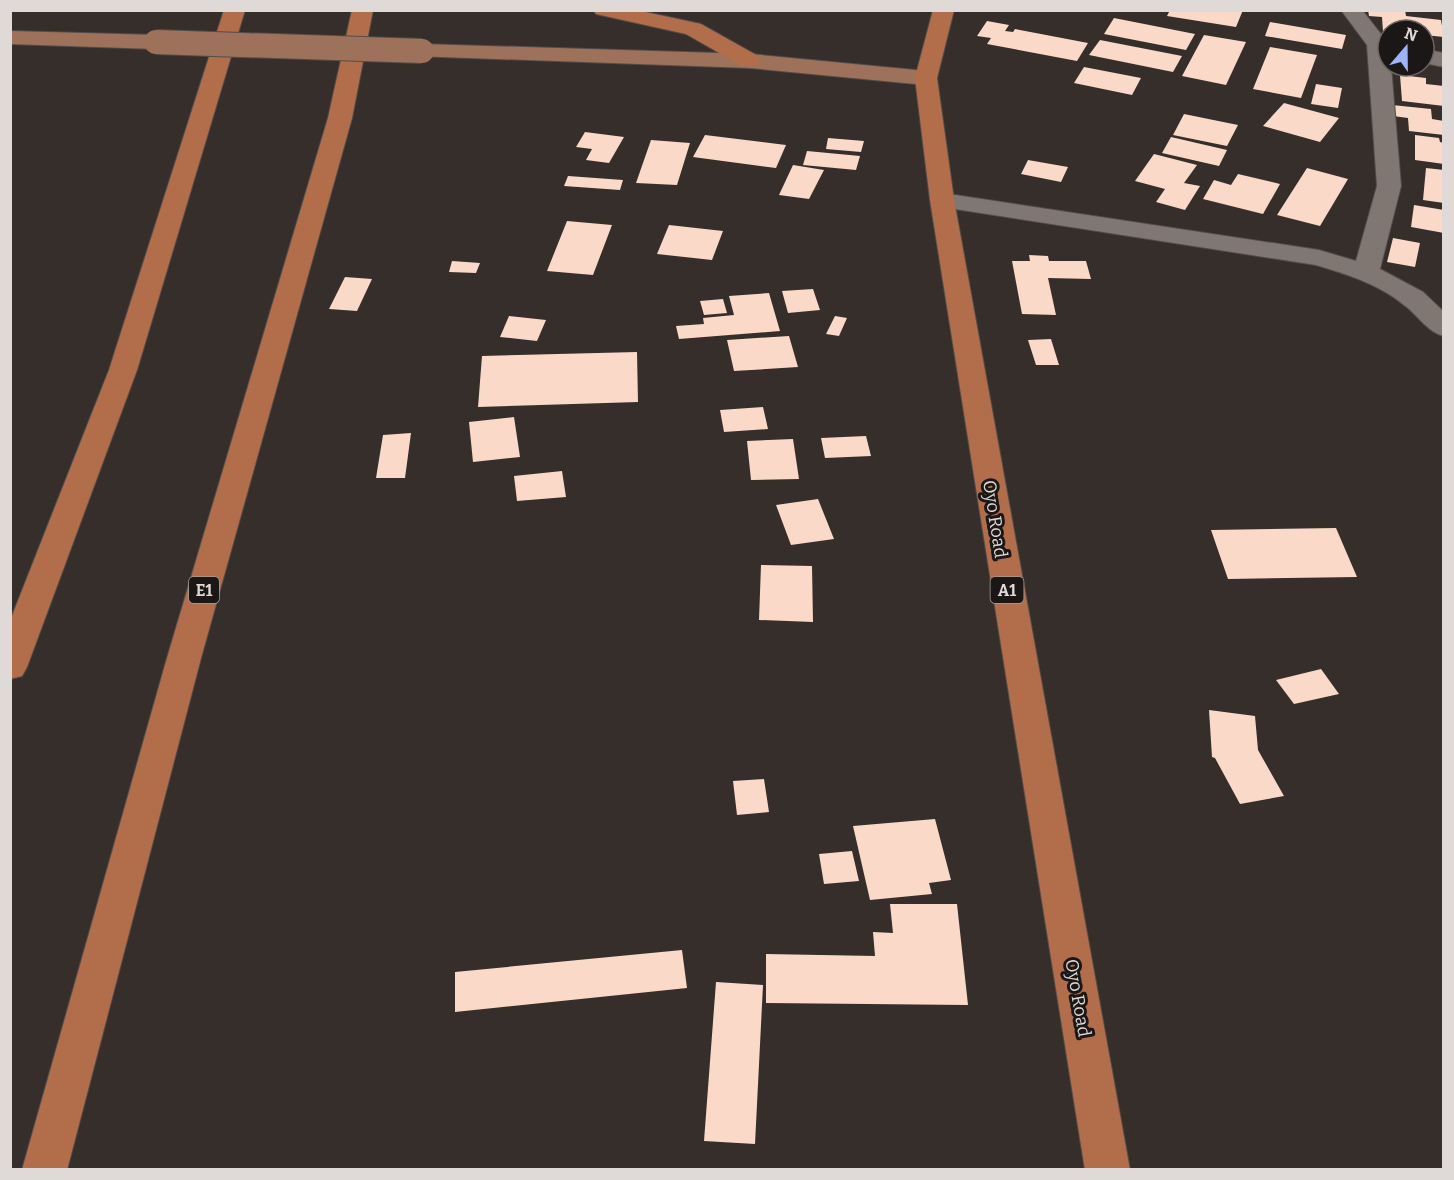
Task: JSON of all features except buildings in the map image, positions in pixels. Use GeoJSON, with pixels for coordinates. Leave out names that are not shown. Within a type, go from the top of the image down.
{"type":"FeatureCollection","features":[{"type":"Feature","properties":{"kind":"highway"},"geometry":{"type":"LineString","coordinates":[[10,667],[123,370],[235,10]]}},
{"type":"Feature","properties":{"kind":"highway","name":"E1"},"geometry":{"type":"LineString","coordinates":[[44,1170],[184,658],[340,118],[363,10]]}},
{"type":"Feature","properties":{"kind":"highway"},"geometry":{"type":"LineString","coordinates":[[603,10],[693,29],[750,61]]}},
{"type":"Feature","properties":{"kind":"highway","name":"Oyo Road"},"geometry":{"type":"LineString","coordinates":[[944,10],[926,78],[942,200],[1108,1170]]}},
{"type":"Feature","properties":{"kind":"main road"},"geometry":{"type":"LineString","coordinates":[[10,37],[750,61],[926,78]]}},
{"type":"Feature","properties":{"kind":"street"},"geometry":{"type":"LineString","coordinates":[[1351,10],[1376,37]]}},
{"type":"Feature","properties":{"kind":"street"},"geometry":{"type":"LineString","coordinates":[[1366,272],[1389,186],[1384,78]]}},
{"type":"Feature","properties":{"kind":"street"},"geometry":{"type":"LineString","coordinates":[[942,200],[1319,258],[1366,272],[1413,298],[1443,328]]}}]}
